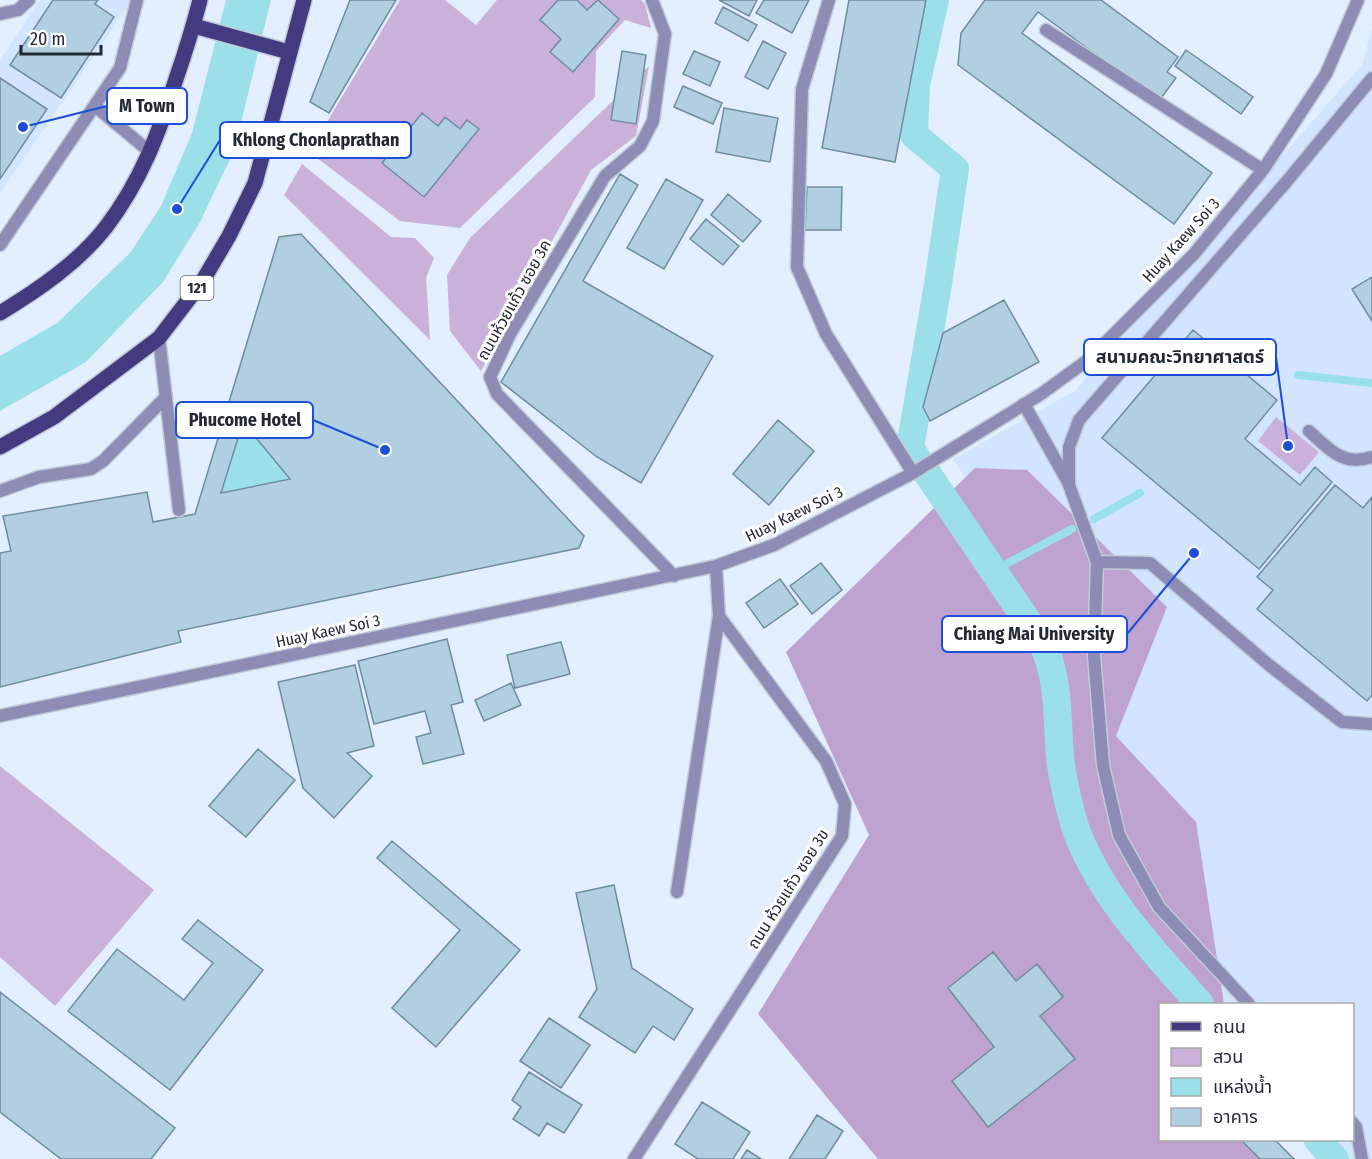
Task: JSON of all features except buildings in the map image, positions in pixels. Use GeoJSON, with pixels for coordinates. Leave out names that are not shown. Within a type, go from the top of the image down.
{"type":"FeatureCollection","features":[{"type":"Feature","properties":{"kind":"main road"},"geometry":{"type":"LineString","coordinates":[[0,313],[69,265],[105,228],[134,186],[159,133],[194,26],[200,0]]}},
{"type":"Feature","properties":{"kind":"main road","name":"121"},"geometry":{"type":"LineString","coordinates":[[0,447],[54,417],[159,338],[202,282],[229,236],[255,183],[288,52],[304,0]]}},
{"type":"Feature","properties":{"kind":"main road"},"geometry":{"type":"LineString","coordinates":[[194,26],[288,52]]}},
{"type":"Feature","properties":{"kind":"street"},"geometry":{"type":"LineString","coordinates":[[0,14],[18,10],[29,0]]}},
{"type":"Feature","properties":{"kind":"street"},"geometry":{"type":"LineString","coordinates":[[0,245],[120,68],[137,0]]}},
{"type":"Feature","properties":{"kind":"street","name":"ถนนห้วยแก้ว ซอย 3ค"},"geometry":{"type":"LineString","coordinates":[[652,0],[666,34],[653,121],[640,146],[605,176],[510,334],[490,376],[497,393],[674,576]]}},
{"type":"Feature","properties":{"kind":"street"},"geometry":{"type":"LineString","coordinates":[[829,0],[802,89],[797,267],[826,334],[914,473]]}},
{"type":"Feature","properties":{"kind":"street","name":"Huay Kaew Soi 3"},"geometry":{"type":"LineString","coordinates":[[0,716],[716,566],[774,545],[914,473],[1024,404],[1089,359],[1194,254],[1263,170],[1326,74],[1358,0]]}},
{"type":"Feature","properties":{"kind":"street"},"geometry":{"type":"LineString","coordinates":[[1047,30],[1263,170]]}},
{"type":"Feature","properties":{"kind":"street"},"geometry":{"type":"LineString","coordinates":[[1069,486],[1070,447],[1079,420],[1123,372],[1372,78]]}},
{"type":"Feature","properties":{"kind":"street"},"geometry":{"type":"LineString","coordinates":[[94,106],[150,152]]}},
{"type":"Feature","properties":{"kind":"street"},"geometry":{"type":"LineString","coordinates":[[159,338],[179,510]]}},
{"type":"Feature","properties":{"kind":"street"},"geometry":{"type":"LineString","coordinates":[[0,491],[39,477],[91,469],[103,461],[166,397]]}},
{"type":"Feature","properties":{"kind":"street"},"geometry":{"type":"LineString","coordinates":[[1024,404],[1069,486],[1097,562],[1094,656],[1103,765],[1119,836],[1159,907],[1246,1003]]}},
{"type":"Feature","properties":{"kind":"street"},"geometry":{"type":"LineString","coordinates":[[1309,431],[1337,456],[1360,461],[1372,457]]}},
{"type":"Feature","properties":{"kind":"street"},"geometry":{"type":"LineString","coordinates":[[1097,562],[1150,563],[1269,665],[1342,722],[1372,724]]}},
{"type":"Feature","properties":{"kind":"street"},"geometry":{"type":"LineString","coordinates":[[677,892],[719,616],[716,566]]}},
{"type":"Feature","properties":{"kind":"street","name":"ถนน ห้วยแก้ว ซอย 3ข"},"geometry":{"type":"LineString","coordinates":[[634,1159],[842,836],[845,804],[826,761],[719,616]]}},
{"type":"Feature","properties":{"kind":"street"},"geometry":{"type":"LineString","coordinates":[[1354,1123],[1362,1159]]}},
{"type":"Feature","properties":{"kind":"shaded area"},"geometry":{"type":"Polygon","coordinates":[[[40,0],[132,0],[0,193],[0,60],[40,0]]]}},
{"type":"Feature","properties":{"kind":"shaded area"},"geometry":{"type":"Polygon","coordinates":[[[1372,29],[1372,1159],[1322,1159],[1317,1141],[1354,1141],[1354,1003],[1190,1003],[1079,647],[953,459],[1075,391],[1362,65],[1372,29]]]}},
{"type":"Feature","properties":{"kind":"shaded area"},"geometry":{"type":"Polygon","coordinates":[[[975,468],[1027,470],[1167,607],[1116,736],[1196,822],[1224,1003],[1159,1003],[1159,1141],[1264,1141],[1277,1159],[878,1159],[758,1014],[869,835],[786,652],[975,468]]]}},
{"type":"Feature","properties":{"kind":"green space"},"geometry":{"type":"Polygon","coordinates":[[[400,0],[445,0],[476,25],[497,0],[641,0],[645,4],[651,28],[625,20],[596,51],[595,97],[460,228],[400,221],[309,152],[400,0]]]}},
{"type":"Feature","properties":{"kind":"green space"},"geometry":{"type":"Polygon","coordinates":[[[649,66],[636,136],[591,170],[481,371],[450,331],[447,275],[470,238],[649,66]]]}},
{"type":"Feature","properties":{"kind":"green space"},"geometry":{"type":"Polygon","coordinates":[[[302,164],[391,237],[415,238],[434,258],[426,278],[430,340],[284,195],[302,164]]]}},
{"type":"Feature","properties":{"kind":"green space"},"geometry":{"type":"Polygon","coordinates":[[[1276,417],[1319,452],[1300,475],[1258,441],[1276,417]]]}},
{"type":"Feature","properties":{"kind":"green space"},"geometry":{"type":"Polygon","coordinates":[[[0,766],[154,890],[55,1006],[0,957],[0,766]]]}},
{"type":"Feature","properties":{"kind":"water"},"geometry":{"type":"Polygon","coordinates":[[[226,0],[271,0],[234,151],[200,222],[163,282],[86,362],[0,411],[0,356],[57,323],[130,253],[161,206],[192,133],[226,0]]]}},
{"type":"Feature","properties":{"kind":"water"},"geometry":{"type":"Polygon","coordinates":[[[243,422],[290,479],[221,493],[243,422]]]}},
{"type":"Feature","properties":{"kind":"waterway"},"geometry":{"type":"LineString","coordinates":[[935,0],[916,85],[914,135],[955,169],[910,448],[1043,644],[1053,674],[1061,765],[1066,790],[1078,835],[1089,859],[1116,904],[1132,925],[1199,1003]]}},
{"type":"Feature","properties":{"kind":"waterway"},"geometry":{"type":"LineString","coordinates":[[1298,375],[1372,383]]}},
{"type":"Feature","properties":{"kind":"waterway"},"geometry":{"type":"LineString","coordinates":[[1094,519],[1140,493]]}},
{"type":"Feature","properties":{"kind":"waterway"},"geometry":{"type":"LineString","coordinates":[[993,571],[1072,529]]}},
{"type":"Feature","properties":{"kind":"waterway"},"geometry":{"type":"LineString","coordinates":[[1319,1141],[1335,1159]]}},
{"type":"Feature","properties":{"kind":"place","name":"M Town"},"geometry":{"type":"Point","coordinates":[23,127]}},
{"type":"Feature","properties":{"kind":"place","name":"Khlong Chonlaprathan"},"geometry":{"type":"Point","coordinates":[177,209]}},
{"type":"Feature","properties":{"kind":"place","name":"สนามคณะวิทยาศาสตร์"},"geometry":{"type":"Point","coordinates":[1288,446]}},
{"type":"Feature","properties":{"kind":"place","name":"Phucome Hotel"},"geometry":{"type":"Point","coordinates":[385,450]}},
{"type":"Feature","properties":{"kind":"place","name":"Chiang Mai University"},"geometry":{"type":"Point","coordinates":[1194,553]}}]}
